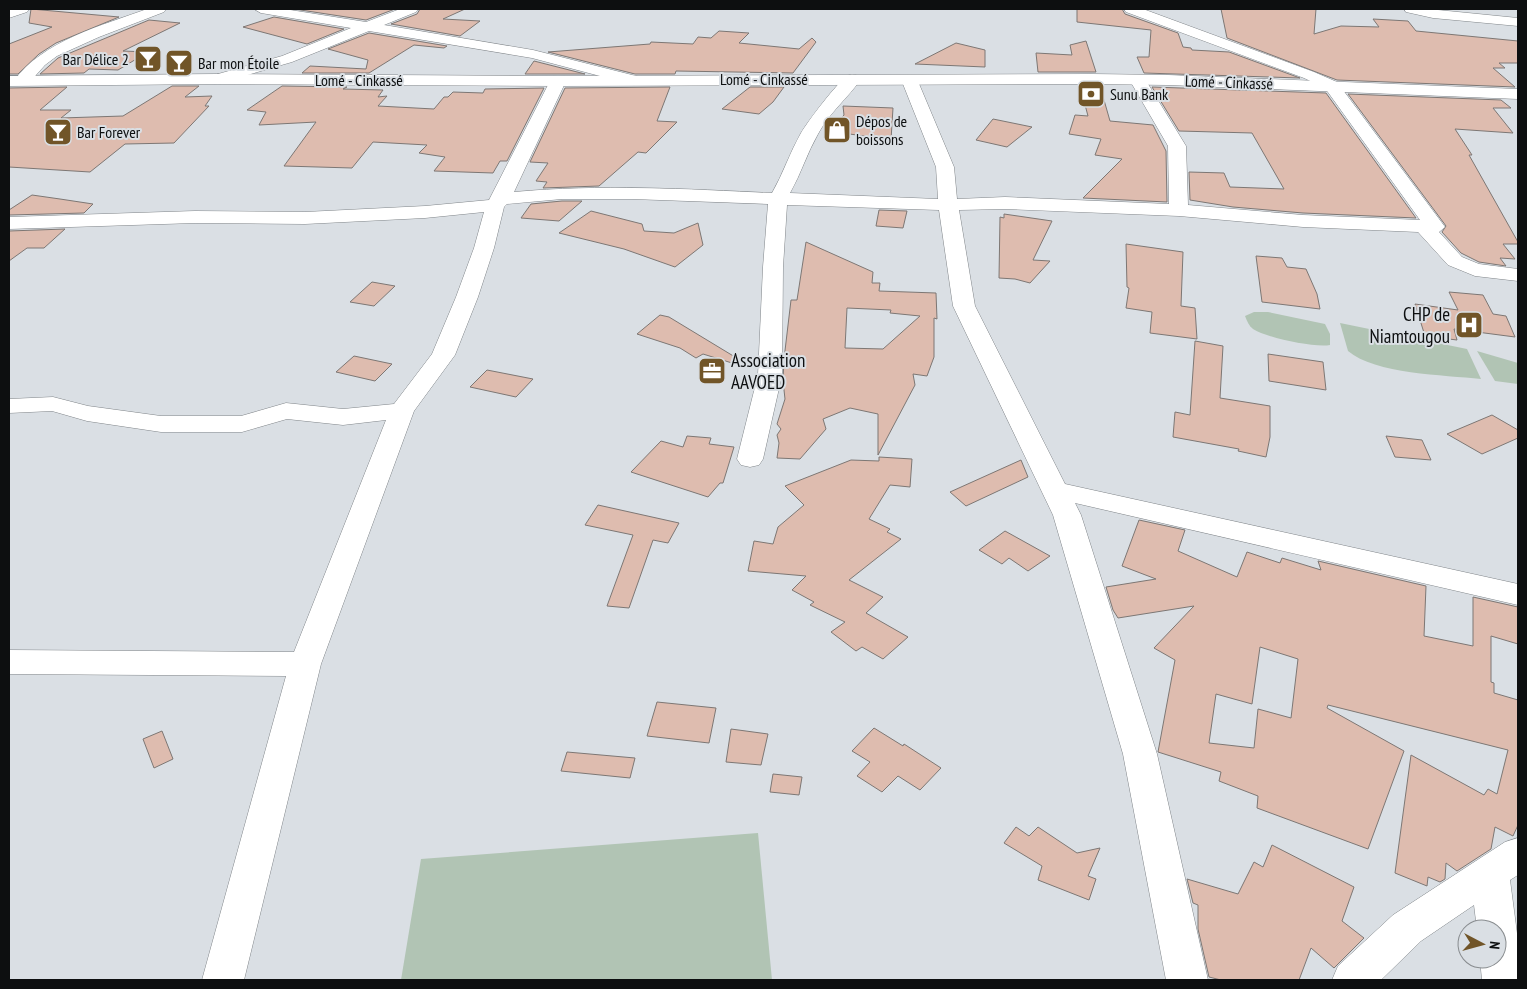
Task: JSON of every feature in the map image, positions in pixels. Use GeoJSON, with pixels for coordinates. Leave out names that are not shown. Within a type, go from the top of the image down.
{"type":"FeatureCollection","features":[{"type":"Feature","properties":{"kind":"main road"},"geometry":{"type":"LineString","coordinates":[[9,14],[22,9]]}},
{"type":"Feature","properties":{"kind":"main road"},"geometry":{"type":"LineString","coordinates":[[15,81],[52,53],[159,9]]}},
{"type":"Feature","properties":{"kind":"main road"},"geometry":{"type":"LineString","coordinates":[[261,9],[533,54],[634,80]]}},
{"type":"Feature","properties":{"kind":"main road"},"geometry":{"type":"LineString","coordinates":[[217,79],[287,59],[411,9]]}},
{"type":"Feature","properties":{"kind":"main road"},"geometry":{"type":"LineString","coordinates":[[9,223],[195,217],[305,218],[425,212],[562,193],[778,198],[948,205],[1005,203],[1179,210],[1302,221],[1435,227],[1331,85],[1309,75],[1131,9]]}},
{"type":"Feature","properties":{"kind":"main road"},"geometry":{"type":"LineString","coordinates":[[1411,9],[1433,14],[1518,22]]}},
{"type":"Feature","properties":{"kind":"main road","name":"Lomé - Cinkassé"},"geometry":{"type":"LineString","coordinates":[[15,81],[217,79],[558,81],[1137,79],[1331,85],[1518,94]]}},
{"type":"Feature","properties":{"kind":"main road"},"geometry":{"type":"LineString","coordinates":[[750,459],[770,375],[773,267],[778,198],[792,174],[809,134],[832,102],[853,79]]}},
{"type":"Feature","properties":{"kind":"main road"},"geometry":{"type":"LineString","coordinates":[[909,79],[945,167],[948,205],[964,306],[1067,515],[1140,754],[1187,980]]}},
{"type":"Feature","properties":{"kind":"main road"},"geometry":{"type":"LineString","coordinates":[[1137,79],[1177,146],[1179,210]]}},
{"type":"Feature","properties":{"kind":"main road"},"geometry":{"type":"LineString","coordinates":[[223,980],[306,664],[402,411],[443,355],[473,281],[498,202],[558,81]]}},
{"type":"Feature","properties":{"kind":"main road"},"geometry":{"type":"LineString","coordinates":[[1423,226],[1455,261],[1475,270],[1518,274]]}},
{"type":"Feature","properties":{"kind":"main road"},"geometry":{"type":"LineString","coordinates":[[9,406],[53,404],[87,413],[161,424],[242,424],[286,411],[343,417],[402,411]]}},
{"type":"Feature","properties":{"kind":"main road"},"geometry":{"type":"LineString","coordinates":[[1055,490],[1518,594]]}},
{"type":"Feature","properties":{"kind":"main road"},"geometry":{"type":"LineString","coordinates":[[9,662],[306,664]]}},
{"type":"Feature","properties":{"kind":"main road"},"geometry":{"type":"LineString","coordinates":[[1498,919],[1504,864]]}},
{"type":"Feature","properties":{"kind":"main road"},"geometry":{"type":"LineString","coordinates":[[1353,980],[1407,928],[1504,864]]}},
{"type":"Feature","properties":{"kind":"green space"},"geometry":{"type":"Polygon","coordinates":[[[1254,312],[1268,312],[1325,324],[1330,334],[1330,345],[1303,344],[1280,339],[1253,329],[1245,316],[1254,312]]]}},
{"type":"Feature","properties":{"kind":"green space"},"geometry":{"type":"Polygon","coordinates":[[[1340,323],[1467,349],[1481,379],[1411,372],[1375,365],[1360,359],[1348,351],[1340,323]]]}},
{"type":"Feature","properties":{"kind":"green space"},"geometry":{"type":"Polygon","coordinates":[[[1477,351],[1518,363],[1518,384],[1495,381],[1477,351]]]}},
{"type":"Feature","properties":{"kind":"green space"},"geometry":{"type":"Polygon","coordinates":[[[758,833],[772,980],[401,980],[421,859],[758,833]]]}},
{"type":"Feature","properties":{"kind":"building"},"geometry":{"type":"Polygon","coordinates":[[[31,9],[119,17],[56,43],[39,54],[18,74],[9,74],[9,44],[52,27],[29,23],[31,9]]]}},
{"type":"Feature","properties":{"kind":"building"},"geometry":{"type":"Polygon","coordinates":[[[294,9],[395,9],[366,20],[294,9]]]}},
{"type":"Feature","properties":{"kind":"building"},"geometry":{"type":"Polygon","coordinates":[[[420,9],[465,9],[443,19],[480,21],[460,36],[391,24],[417,14],[420,9]]]}},
{"type":"Feature","properties":{"kind":"building"},"geometry":{"type":"Polygon","coordinates":[[[1077,9],[1122,9],[1125,14],[1178,33],[1183,47],[1191,48],[1192,50],[1229,52],[1300,78],[1144,73],[1137,57],[1149,57],[1151,30],[1077,22],[1077,9]]]}},
{"type":"Feature","properties":{"kind":"building"},"geometry":{"type":"Polygon","coordinates":[[[1221,9],[1316,9],[1314,34],[1341,26],[1379,27],[1373,19],[1408,21],[1416,31],[1518,41],[1518,63],[1499,63],[1505,68],[1493,68],[1515,87],[1337,80],[1227,38],[1221,9]]]}},
{"type":"Feature","properties":{"kind":"building"},"geometry":{"type":"Polygon","coordinates":[[[274,17],[344,29],[307,44],[243,27],[274,17]]]}},
{"type":"Feature","properties":{"kind":"building"},"geometry":{"type":"Polygon","coordinates":[[[149,20],[180,23],[123,51],[148,52],[118,70],[89,69],[84,73],[40,74],[58,58],[149,20]]]}},
{"type":"Feature","properties":{"kind":"building"},"geometry":{"type":"Polygon","coordinates":[[[719,31],[749,33],[739,43],[799,49],[812,38],[816,42],[793,73],[676,71],[675,74],[635,74],[548,52],[650,44],[651,42],[693,44],[698,37],[711,38],[719,31]]]}},
{"type":"Feature","properties":{"kind":"building"},"geometry":{"type":"Polygon","coordinates":[[[369,33],[447,46],[444,48],[414,45],[369,73],[302,73],[310,66],[366,69],[368,60],[328,49],[369,33]]]}},
{"type":"Feature","properties":{"kind":"building"},"geometry":{"type":"Polygon","coordinates":[[[1086,41],[1096,72],[1038,72],[1036,53],[1072,55],[1070,45],[1086,41]]]}},
{"type":"Feature","properties":{"kind":"building"},"geometry":{"type":"Polygon","coordinates":[[[956,43],[985,50],[985,67],[915,64],[956,43]]]}},
{"type":"Feature","properties":{"kind":"building"},"geometry":{"type":"Polygon","coordinates":[[[534,61],[585,74],[525,74],[534,61]]]}},
{"type":"Feature","properties":{"kind":"building"},"geometry":{"type":"Polygon","coordinates":[[[172,86],[199,86],[185,97],[212,96],[205,106],[209,106],[174,143],[125,144],[90,172],[9,167],[9,88],[67,87],[40,110],[71,110],[61,118],[123,116],[172,86]]]}},
{"type":"Feature","properties":{"kind":"building"},"geometry":{"type":"Polygon","coordinates":[[[282,86],[347,87],[343,89],[383,90],[378,97],[387,96],[378,106],[434,109],[444,97],[448,97],[453,92],[483,93],[485,89],[544,88],[507,161],[500,161],[493,173],[434,171],[445,157],[419,153],[427,145],[373,142],[352,168],[284,166],[316,122],[259,125],[266,112],[247,110],[282,86]]]}},
{"type":"Feature","properties":{"kind":"building"},"geometry":{"type":"Polygon","coordinates":[[[1080,86],[1100,86],[1110,121],[1153,125],[1166,151],[1167,202],[1083,198],[1122,159],[1095,155],[1101,139],[1069,134],[1075,115],[1088,116],[1080,86]]]}},
{"type":"Feature","properties":{"kind":"building"},"geometry":{"type":"Polygon","coordinates":[[[670,87],[657,121],[677,122],[646,153],[638,152],[599,186],[543,188],[547,182],[536,181],[548,163],[530,162],[565,88],[670,87]]]}},
{"type":"Feature","properties":{"kind":"building"},"geometry":{"type":"Polygon","coordinates":[[[750,87],[784,87],[773,102],[759,114],[722,109],[750,87]]]}},
{"type":"Feature","properties":{"kind":"building"},"geometry":{"type":"Polygon","coordinates":[[[1152,87],[1326,93],[1416,218],[1303,213],[1233,207],[1190,200],[1189,172],[1224,173],[1230,187],[1284,189],[1252,133],[1179,131],[1152,87]]]}},
{"type":"Feature","properties":{"kind":"building"},"geometry":{"type":"Polygon","coordinates":[[[1348,94],[1501,100],[1511,108],[1493,108],[1513,133],[1455,129],[1472,155],[1469,155],[1518,242],[1518,244],[1503,244],[1515,259],[1500,258],[1506,266],[1479,262],[1461,253],[1442,232],[1446,226],[1348,94]]]}},
{"type":"Feature","properties":{"kind":"building"},"geometry":{"type":"Polygon","coordinates":[[[843,106],[893,108],[891,140],[829,131],[844,115],[843,106]]]}},
{"type":"Feature","properties":{"kind":"building"},"geometry":{"type":"Polygon","coordinates":[[[993,119],[1032,127],[1007,147],[976,140],[993,119]]]}},
{"type":"Feature","properties":{"kind":"building"},"geometry":{"type":"Polygon","coordinates":[[[32,195],[93,204],[84,213],[9,215],[9,210],[32,195]]]}},
{"type":"Feature","properties":{"kind":"building"},"geometry":{"type":"Polygon","coordinates":[[[582,201],[559,221],[521,218],[531,204],[582,201]]]}},
{"type":"Feature","properties":{"kind":"building"},"geometry":{"type":"Polygon","coordinates":[[[879,210],[907,211],[903,228],[876,226],[879,210]]]}},
{"type":"Feature","properties":{"kind":"building"},"geometry":{"type":"Polygon","coordinates":[[[591,211],[642,224],[644,231],[674,233],[698,223],[703,245],[675,267],[624,249],[559,233],[591,211]]]}},
{"type":"Feature","properties":{"kind":"building"},"geometry":{"type":"Polygon","coordinates":[[[1004,214],[1052,221],[1033,260],[1050,261],[1030,283],[1015,279],[999,278],[1000,217],[1004,218],[1004,214]]]}},
{"type":"Feature","properties":{"kind":"building"},"geometry":{"type":"Polygon","coordinates":[[[65,229],[44,248],[27,248],[9,261],[9,231],[65,229]]]}},
{"type":"Feature","properties":{"kind":"building"},"geometry":{"type":"Polygon","coordinates":[[[806,242],[873,272],[872,283],[880,283],[879,291],[936,293],[937,319],[934,318],[934,357],[927,376],[913,374],[915,385],[878,455],[878,414],[850,408],[823,419],[826,429],[800,459],[777,458],[779,443],[777,435],[781,429],[777,424],[785,399],[783,381],[784,359],[791,300],[797,300],[806,242]],[[847,308],[845,348],[883,349],[920,316],[890,313],[891,310],[847,308]]]}},
{"type":"Feature","properties":{"kind":"building"},"geometry":{"type":"Polygon","coordinates":[[[1126,244],[1183,252],[1181,306],[1195,308],[1197,339],[1150,333],[1152,312],[1126,308],[1129,288],[1127,287],[1126,244]]]}},
{"type":"Feature","properties":{"kind":"building"},"geometry":{"type":"Polygon","coordinates":[[[1256,256],[1282,258],[1287,267],[1306,269],[1317,294],[1320,309],[1262,302],[1256,256]]]}},
{"type":"Feature","properties":{"kind":"building"},"geometry":{"type":"Polygon","coordinates":[[[372,282],[395,286],[374,306],[350,302],[372,282]]]}},
{"type":"Feature","properties":{"kind":"building"},"geometry":{"type":"Polygon","coordinates":[[[1449,292],[1483,295],[1493,314],[1506,316],[1515,337],[1454,329],[1457,340],[1425,336],[1415,304],[1458,310],[1449,292]]]}},
{"type":"Feature","properties":{"kind":"building"},"geometry":{"type":"Polygon","coordinates":[[[660,315],[669,317],[735,357],[732,363],[703,354],[696,358],[680,348],[637,334],[660,315]]]}},
{"type":"Feature","properties":{"kind":"building"},"geometry":{"type":"Polygon","coordinates":[[[1195,341],[1223,346],[1220,398],[1270,406],[1270,437],[1266,457],[1238,451],[1239,449],[1173,437],[1175,412],[1190,415],[1195,341]]]}},
{"type":"Feature","properties":{"kind":"building"},"geometry":{"type":"Polygon","coordinates":[[[1268,354],[1323,362],[1326,390],[1269,381],[1268,354]]]}},
{"type":"Feature","properties":{"kind":"building"},"geometry":{"type":"Polygon","coordinates":[[[354,356],[392,364],[375,381],[336,372],[354,356]]]}},
{"type":"Feature","properties":{"kind":"building"},"geometry":{"type":"Polygon","coordinates":[[[487,370],[533,379],[516,397],[470,387],[487,370]]]}},
{"type":"Feature","properties":{"kind":"building"},"geometry":{"type":"Polygon","coordinates":[[[1492,415],[1518,430],[1518,438],[1482,454],[1447,434],[1492,415]]]}},
{"type":"Feature","properties":{"kind":"building"},"geometry":{"type":"Polygon","coordinates":[[[687,436],[711,438],[709,444],[734,447],[723,483],[720,483],[708,497],[631,472],[661,441],[683,447],[687,436]]]}},
{"type":"Feature","properties":{"kind":"building"},"geometry":{"type":"Polygon","coordinates":[[[1386,436],[1422,440],[1431,460],[1395,457],[1386,436]]]}},
{"type":"Feature","properties":{"kind":"building"},"geometry":{"type":"Polygon","coordinates":[[[879,457],[912,459],[910,487],[890,485],[869,519],[890,529],[887,532],[901,539],[849,580],[883,597],[866,613],[908,637],[883,659],[862,647],[856,651],[831,632],[845,622],[810,605],[814,602],[792,590],[806,576],[748,571],[754,541],[773,544],[778,527],[804,505],[785,486],[851,460],[879,461],[879,457]]]}},
{"type":"Feature","properties":{"kind":"building"},"geometry":{"type":"Polygon","coordinates":[[[1021,460],[1028,477],[966,506],[950,492],[1021,460]]]}},
{"type":"Feature","properties":{"kind":"building"},"geometry":{"type":"Polygon","coordinates":[[[598,505],[679,523],[668,543],[653,540],[629,608],[607,606],[633,535],[585,525],[598,505]]]}},
{"type":"Feature","properties":{"kind":"building"},"geometry":{"type":"Polygon","coordinates":[[[1139,520],[1185,530],[1178,551],[1237,577],[1247,552],[1280,563],[1282,558],[1321,570],[1318,561],[1426,586],[1424,636],[1473,646],[1473,597],[1518,607],[1518,644],[1491,636],[1491,682],[1494,683],[1494,693],[1518,700],[1518,825],[1513,836],[1495,827],[1491,849],[1457,871],[1446,863],[1445,879],[1440,882],[1428,877],[1427,886],[1395,873],[1411,755],[1484,795],[1488,789],[1497,794],[1508,750],[1328,705],[1327,708],[1404,751],[1368,849],[1257,808],[1258,796],[1219,781],[1221,772],[1158,752],[1175,660],[1154,648],[1194,606],[1118,618],[1113,610],[1106,587],[1156,579],[1122,566],[1139,520]],[[1260,647],[1252,704],[1216,694],[1209,743],[1254,748],[1258,709],[1291,718],[1298,659],[1260,647]]]}},
{"type":"Feature","properties":{"kind":"building"},"geometry":{"type":"Polygon","coordinates":[[[1005,531],[1050,556],[1028,571],[1009,558],[1002,564],[979,550],[1005,531]]]}},
{"type":"Feature","properties":{"kind":"building"},"geometry":{"type":"Polygon","coordinates":[[[657,702],[716,708],[709,743],[647,736],[657,702]]]}},
{"type":"Feature","properties":{"kind":"building"},"geometry":{"type":"Polygon","coordinates":[[[874,728],[903,746],[904,744],[941,768],[920,790],[898,776],[882,792],[857,776],[870,762],[852,751],[874,728]]]}},
{"type":"Feature","properties":{"kind":"building"},"geometry":{"type":"Polygon","coordinates":[[[731,729],[768,734],[761,765],[726,762],[731,729]]]}},
{"type":"Feature","properties":{"kind":"building"},"geometry":{"type":"Polygon","coordinates":[[[162,731],[173,759],[154,768],[143,739],[162,731]]]}},
{"type":"Feature","properties":{"kind":"building"},"geometry":{"type":"Polygon","coordinates":[[[567,752],[635,758],[630,778],[561,771],[567,752]]]}},
{"type":"Feature","properties":{"kind":"building"},"geometry":{"type":"Polygon","coordinates":[[[773,774],[802,777],[799,795],[770,792],[773,774]]]}},
{"type":"Feature","properties":{"kind":"building"},"geometry":{"type":"Polygon","coordinates":[[[1016,827],[1029,836],[1038,827],[1077,853],[1100,848],[1088,876],[1096,879],[1089,900],[1038,880],[1042,866],[1004,843],[1016,827]]]}},
{"type":"Feature","properties":{"kind":"building"},"geometry":{"type":"Polygon","coordinates":[[[1272,845],[1354,887],[1342,921],[1364,938],[1334,968],[1311,948],[1299,980],[1221,980],[1209,977],[1198,929],[1198,905],[1193,903],[1187,879],[1238,894],[1254,862],[1263,867],[1272,845]]]}},
{"type":"Feature","properties":{"kind":"place","name":"Bar Délice 2"},"geometry":{"type":"Point","coordinates":[148,59]}},
{"type":"Feature","properties":{"kind":"place","name":"Bar mon Étoile"},"geometry":{"type":"Point","coordinates":[179,63]}},
{"type":"Feature","properties":{"kind":"place","name":"Sunu Bank"},"geometry":{"type":"Point","coordinates":[1091,94]}},
{"type":"Feature","properties":{"kind":"place","name":"Dépos de boissons"},"geometry":{"type":"Point","coordinates":[837,130]}},
{"type":"Feature","properties":{"kind":"place","name":"Bar Forever"},"geometry":{"type":"Point","coordinates":[58,132]}},
{"type":"Feature","properties":{"kind":"place","name":"CHP de Niamtougou"},"geometry":{"type":"Point","coordinates":[1469,325]}},
{"type":"Feature","properties":{"kind":"place","name":"Association AAVOED"},"geometry":{"type":"Point","coordinates":[712,371]}}]}
